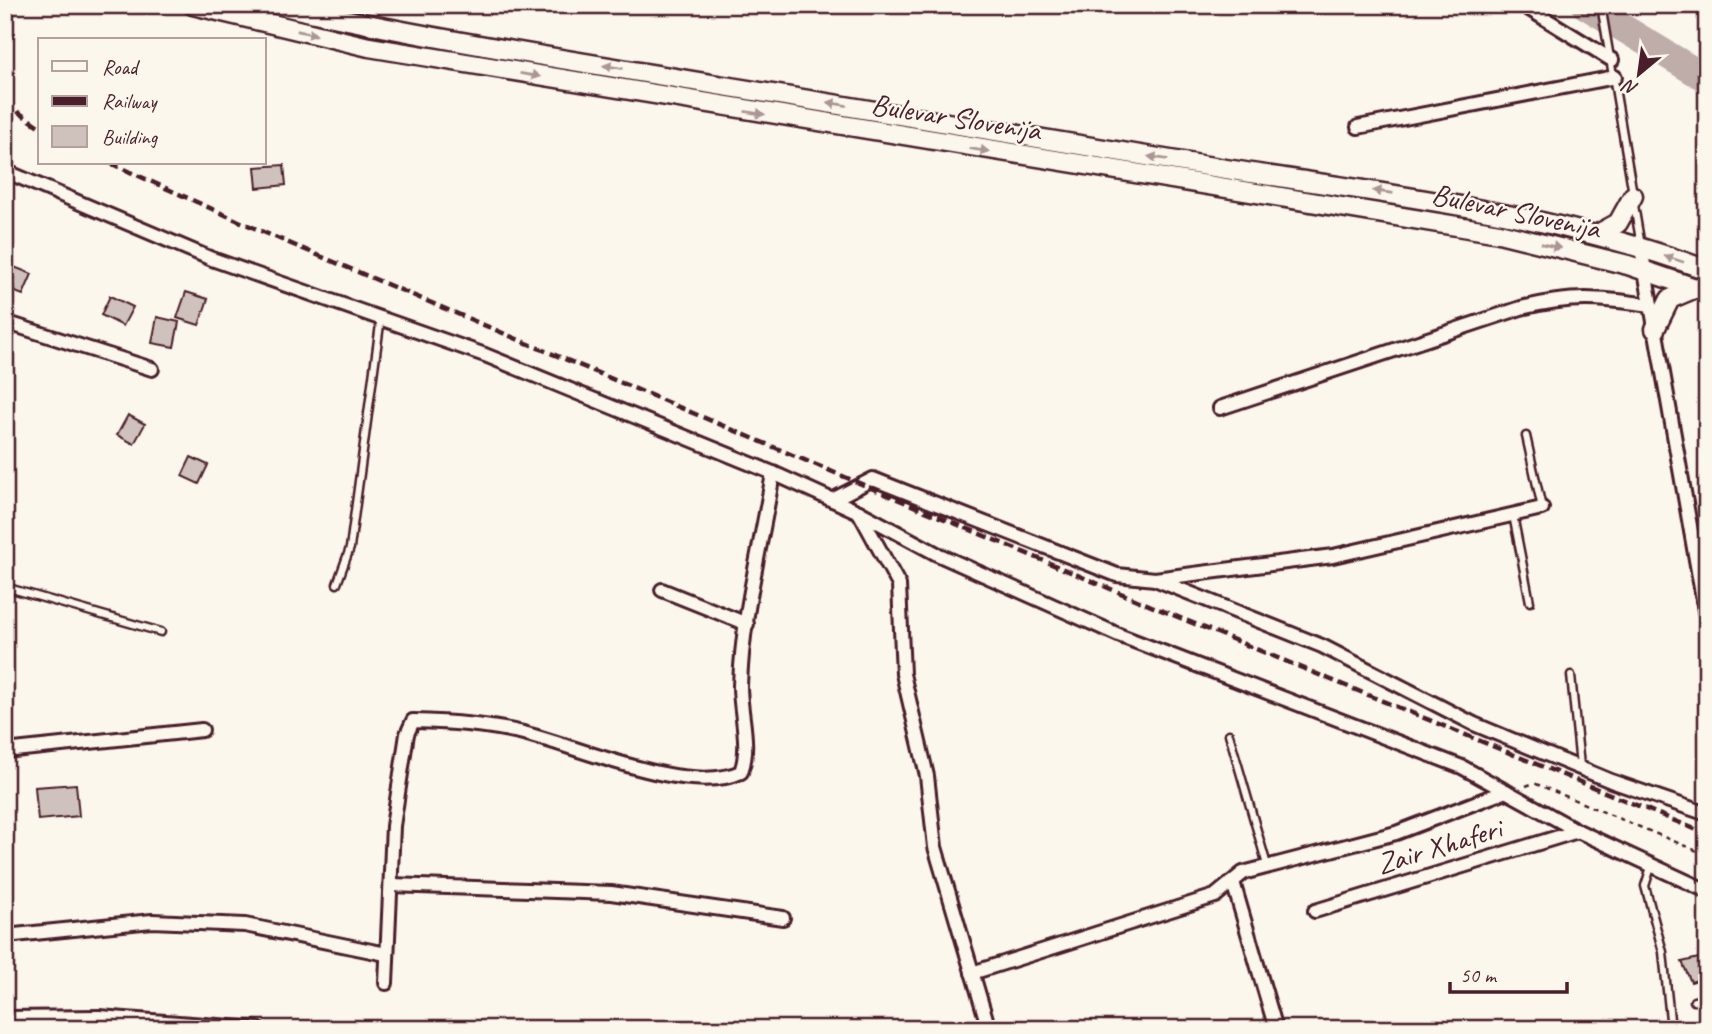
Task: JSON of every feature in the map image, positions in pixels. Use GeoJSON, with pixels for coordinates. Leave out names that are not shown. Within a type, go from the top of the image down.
{"type":"FeatureCollection","features":[{"type":"Feature","properties":{"kind":"street","name":"Bulevar Slovenija"},"geometry":{"type":"LineString","coordinates":[[193,5],[369,47],[1499,233],[1644,271],[1701,290]]}},
{"type":"Feature","properties":{"kind":"street","name":"Bulevar Slovenija"},"geometry":{"type":"LineString","coordinates":[[279,5],[479,45],[1210,166],[1428,198],[1521,216],[1596,235],[1707,270]]}},
{"type":"Feature","properties":{"kind":"street"},"geometry":{"type":"LineString","coordinates":[[1523,5],[1612,60]]}},
{"type":"Feature","properties":{"kind":"street"},"geometry":{"type":"LineString","coordinates":[[1358,127],[1615,77]]}},
{"type":"Feature","properties":{"kind":"street"},"geometry":{"type":"LineString","coordinates":[[5,172],[270,281],[381,316],[485,355],[773,474],[859,512],[937,554],[1121,636],[1462,767],[1578,831],[1707,891]]}},
{"type":"Feature","properties":{"kind":"street"},"geometry":{"type":"LineString","coordinates":[[1596,235],[1618,223],[1633,196]]}},
{"type":"Feature","properties":{"kind":"street"},"geometry":{"type":"LineString","coordinates":[[1641,248],[1707,622]]}},
{"type":"Feature","properties":{"kind":"street"},"geometry":{"type":"LineString","coordinates":[[1655,329],[1670,299],[1701,290]]}},
{"type":"Feature","properties":{"kind":"street"},"geometry":{"type":"LineString","coordinates":[[1220,408],[1521,308],[1563,298],[1593,298],[1651,305]]}},
{"type":"Feature","properties":{"kind":"street"},"geometry":{"type":"LineString","coordinates":[[5,321],[152,369]]}},
{"type":"Feature","properties":{"kind":"street"},"geometry":{"type":"LineString","coordinates":[[386,982],[394,811],[407,734],[414,721],[474,723],[544,738],[634,767],[683,776],[730,777],[741,772],[746,760],[740,686],[747,624],[773,474]]}},
{"type":"Feature","properties":{"kind":"street"},"geometry":{"type":"LineString","coordinates":[[832,500],[873,479],[1117,575],[1155,579],[1333,556],[1542,508]]}},
{"type":"Feature","properties":{"kind":"street"},"geometry":{"type":"LineString","coordinates":[[859,512],[899,585],[903,674],[928,776],[935,847],[989,1029]]}},
{"type":"Feature","properties":{"kind":"street"},"geometry":{"type":"LineString","coordinates":[[1155,579],[1322,646],[1474,724],[1581,768],[1707,814]]}},
{"type":"Feature","properties":{"kind":"street"},"geometry":{"type":"LineString","coordinates":[[662,590],[747,624]]}},
{"type":"Feature","properties":{"kind":"street"},"geometry":{"type":"LineString","coordinates":[[5,751],[202,730]]}},
{"type":"Feature","properties":{"kind":"street"},"geometry":{"type":"LineString","coordinates":[[972,973],[1216,896],[1243,873],[1396,833],[1506,791]]}},
{"type":"Feature","properties":{"kind":"street","name":"Zair Xhaferi"},"geometry":{"type":"LineString","coordinates":[[1315,911],[1578,831]]}},
{"type":"Feature","properties":{"kind":"street"},"geometry":{"type":"LineString","coordinates":[[1233,882],[1276,1029]]}},
{"type":"Feature","properties":{"kind":"street"},"geometry":{"type":"LineString","coordinates":[[391,885],[611,893],[783,918]]}},
{"type":"Feature","properties":{"kind":"street"},"geometry":{"type":"LineString","coordinates":[[5,936],[152,921],[245,925],[386,954]]}},
{"type":"Feature","properties":{"kind":"street"},"geometry":{"type":"LineString","coordinates":[[5,1018],[99,1017],[258,1029]]}},
{"type":"Feature","properties":{"kind":"lane"},"geometry":{"type":"LineString","coordinates":[[1601,5],[1615,77],[1641,248]]}},
{"type":"Feature","properties":{"kind":"lane"},"geometry":{"type":"LineString","coordinates":[[337,583],[351,548],[381,316]]}},
{"type":"Feature","properties":{"kind":"lane"},"geometry":{"type":"LineString","coordinates":[[1526,436],[1542,508]]}},
{"type":"Feature","properties":{"kind":"lane"},"geometry":{"type":"LineString","coordinates":[[1512,513],[1531,602]]}},
{"type":"Feature","properties":{"kind":"lane"},"geometry":{"type":"LineString","coordinates":[[5,587],[161,632]]}},
{"type":"Feature","properties":{"kind":"lane"},"geometry":{"type":"LineString","coordinates":[[1571,675],[1581,768]]}},
{"type":"Feature","properties":{"kind":"lane"},"geometry":{"type":"LineString","coordinates":[[1229,734],[1267,865]]}},
{"type":"Feature","properties":{"kind":"lane"},"geometry":{"type":"LineString","coordinates":[[1651,867],[1645,886],[1663,952],[1671,1029]]}},
{"type":"Feature","properties":{"kind":"lane"},"geometry":{"type":"LineString","coordinates":[[1694,1001],[1707,999]]}},
{"type":"Feature","properties":{"kind":"path"},"geometry":{"type":"LineString","coordinates":[[1506,791],[1534,783],[1707,855]]}},
{"type":"Feature","properties":{"kind":"building"},"geometry":{"type":"Polygon","coordinates":[[[284,165],[286,185],[257,188],[255,167],[284,165]]]}},
{"type":"Feature","properties":{"kind":"building"},"geometry":{"type":"Polygon","coordinates":[[[9,265],[32,274],[23,295],[5,288],[9,265]]]}},
{"type":"Feature","properties":{"kind":"building"},"geometry":{"type":"Polygon","coordinates":[[[186,292],[208,299],[199,325],[177,318],[186,292]]]}},
{"type":"Feature","properties":{"kind":"building"},"geometry":{"type":"Polygon","coordinates":[[[110,296],[133,307],[123,326],[101,315],[110,296]]]}},
{"type":"Feature","properties":{"kind":"building"},"geometry":{"type":"Polygon","coordinates":[[[157,317],[179,322],[174,347],[152,343],[157,317]]]}},
{"type":"Feature","properties":{"kind":"building"},"geometry":{"type":"Polygon","coordinates":[[[128,415],[145,424],[134,444],[117,435],[128,415]]]}},
{"type":"Feature","properties":{"kind":"building"},"geometry":{"type":"Polygon","coordinates":[[[191,457],[208,465],[199,484],[182,476],[191,457]]]}},
{"type":"Feature","properties":{"kind":"building"},"geometry":{"type":"Polygon","coordinates":[[[76,784],[79,816],[38,820],[35,787],[76,784]]]}},
{"type":"Feature","properties":{"kind":"building"},"geometry":{"type":"Polygon","coordinates":[[[1707,956],[1707,977],[1691,982],[1682,962],[1707,956]]]}},
{"type":"Feature","properties":{"kind":"waterway"},"geometry":{"type":"LineString","coordinates":[[1585,5],[1707,79]]}},
{"type":"Feature","properties":{"kind":"railway"},"geometry":{"type":"LineString","coordinates":[[5,103],[38,126]]}},
{"type":"Feature","properties":{"kind":"railway"},"geometry":{"type":"LineString","coordinates":[[112,164],[270,235],[1156,608],[1707,834]]}}]}
